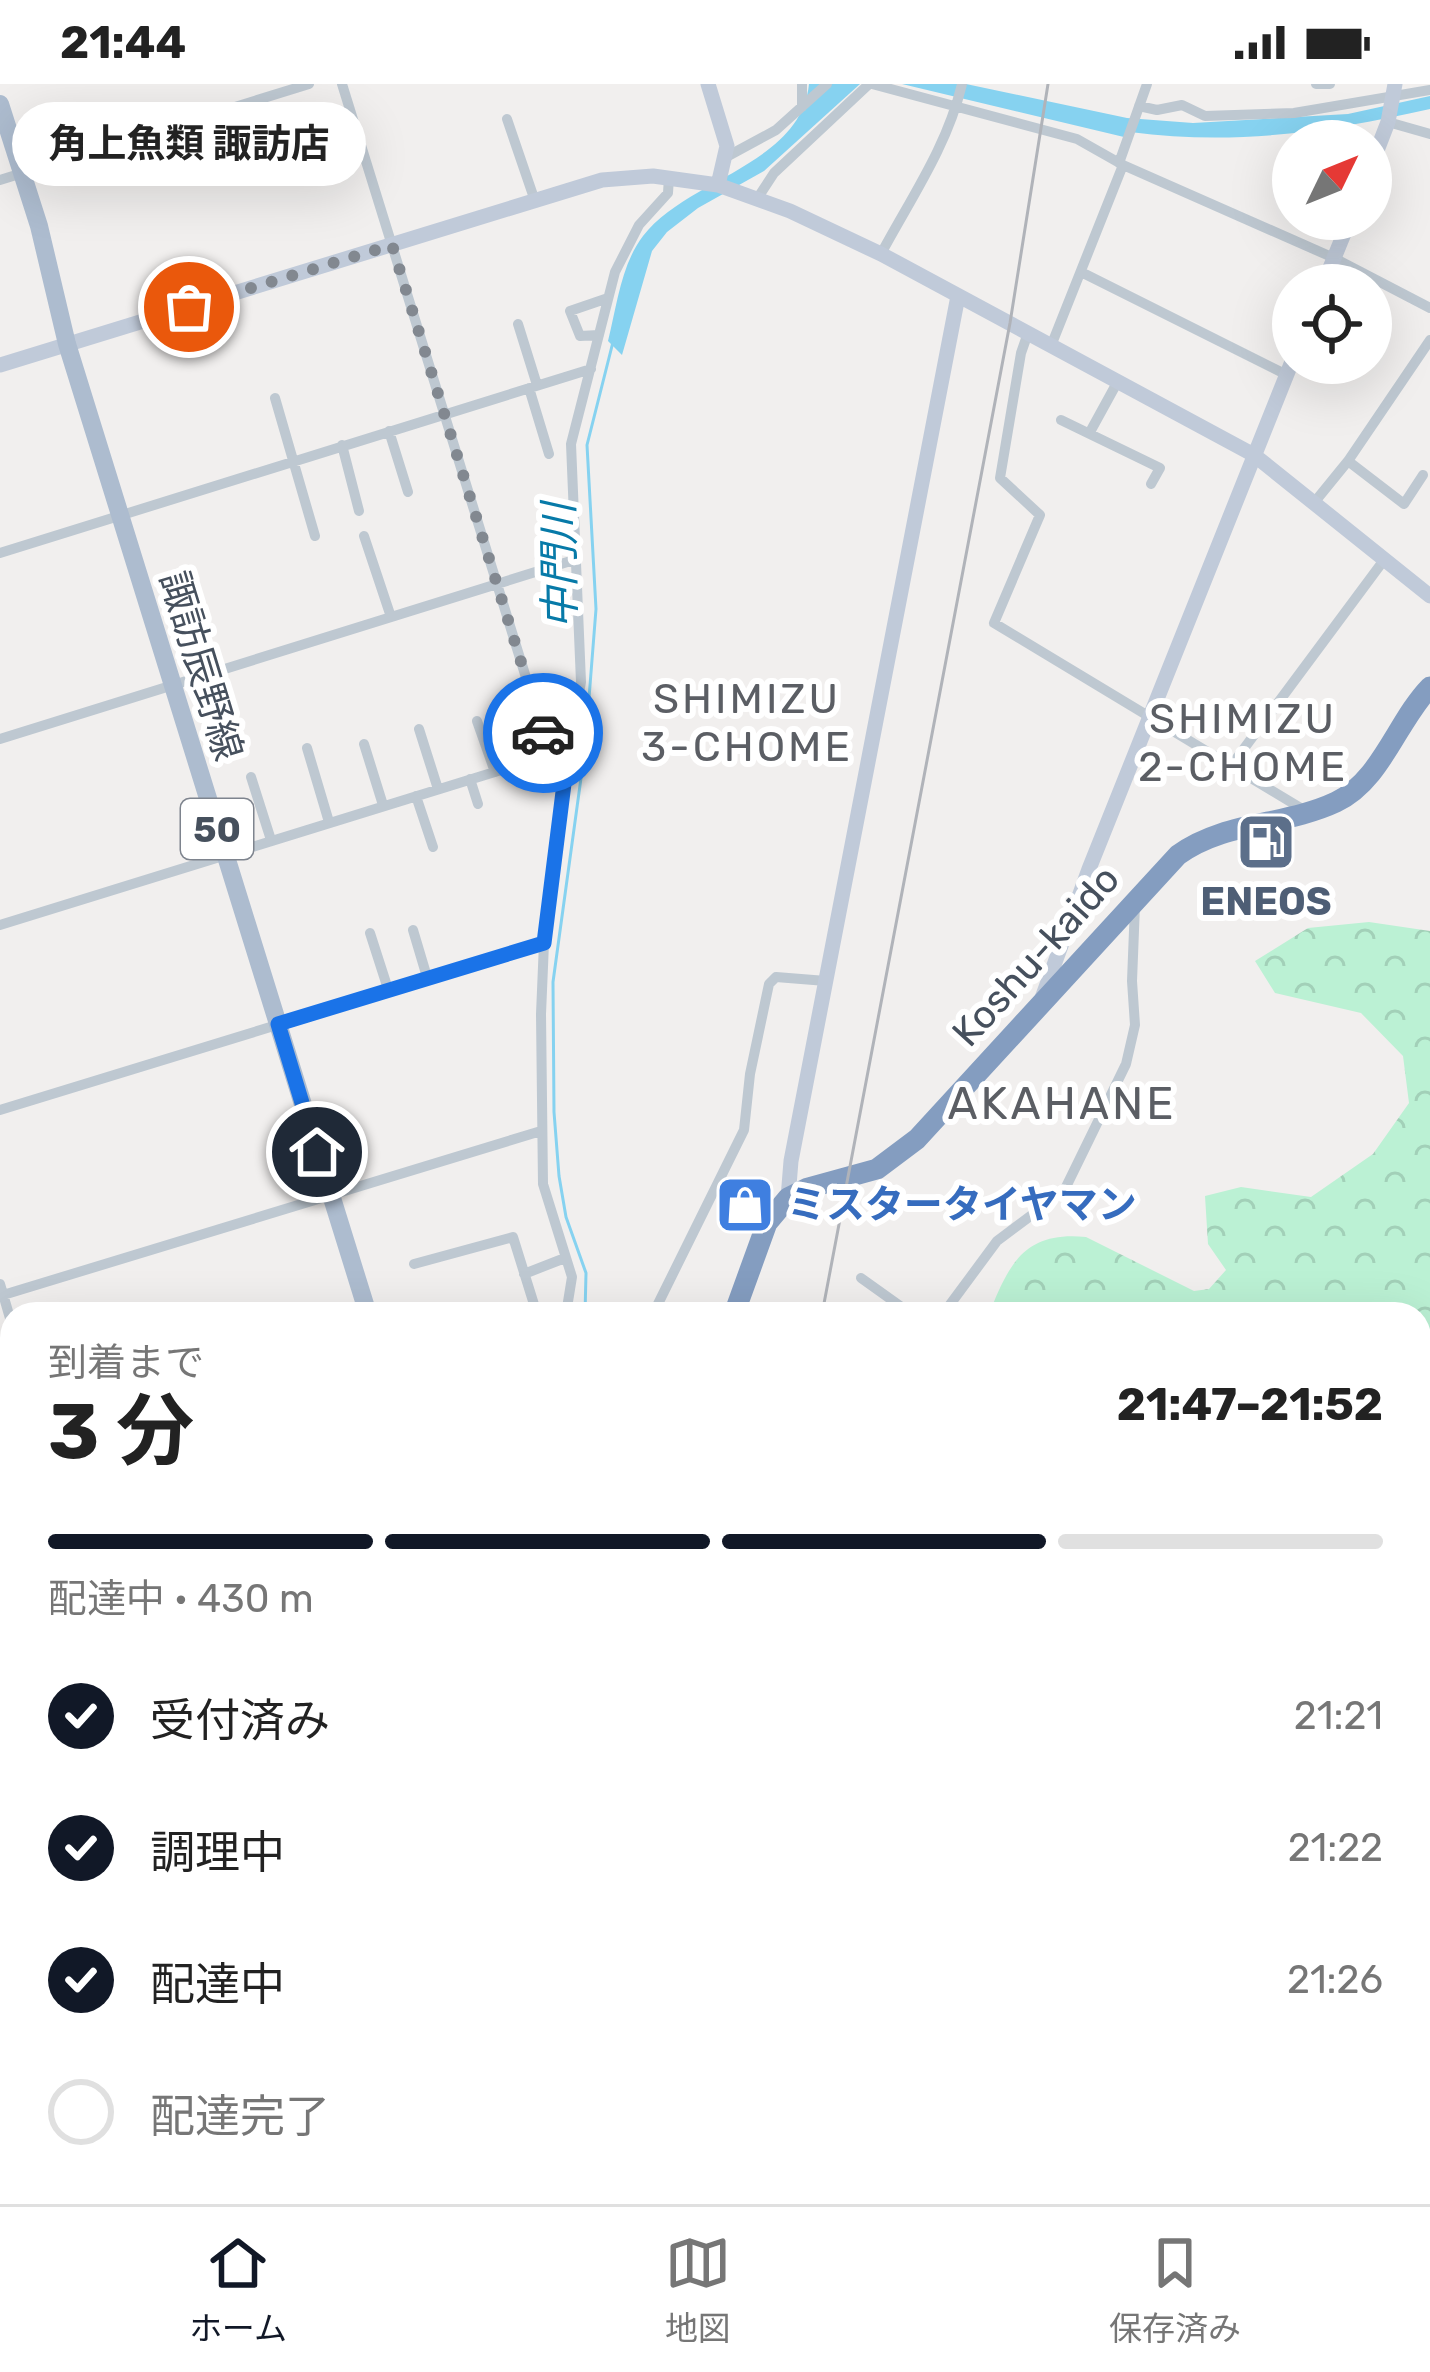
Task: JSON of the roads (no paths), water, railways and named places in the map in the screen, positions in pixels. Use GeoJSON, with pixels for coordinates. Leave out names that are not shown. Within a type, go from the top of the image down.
{"type":"FeatureCollection","features":[{"type":"Feature","properties":{"kind":"highway","name":"Koshu-kaido"},"geometry":{"type":"LineString","coordinates":[[788,1198],[877,1168],[896,1156],[1169,865],[1196,842],[1337,801],[1365,778],[1430,687]]}},
{"type":"Feature","properties":{"kind":"highway"},"geometry":{"type":"LineString","coordinates":[[738,1302],[767,1223],[788,1198]]}},
{"type":"Feature","properties":{"kind":"main road","name":"諏訪辰野線"},"geometry":{"type":"LineString","coordinates":[[0,104],[39,226],[67,344],[364,1302]]}},
{"type":"Feature","properties":{"kind":"street"},"geometry":{"type":"LineString","coordinates":[[0,180],[309,84]]}},
{"type":"Feature","properties":{"kind":"street"},"geometry":{"type":"LineString","coordinates":[[342,84],[550,755]]}},
{"type":"Feature","properties":{"kind":"street"},"geometry":{"type":"LineString","coordinates":[[708,84],[728,156],[718,184]]}},
{"type":"Feature","properties":{"kind":"street"},"geometry":{"type":"LineString","coordinates":[[802,84],[805,104]]}},
{"type":"Feature","properties":{"kind":"street"},"geometry":{"type":"LineString","coordinates":[[728,156],[767,136],[827,84]]}},
{"type":"Feature","properties":{"kind":"street"},"geometry":{"type":"LineString","coordinates":[[758,199],[774,172],[871,84],[1063,134],[1334,258],[1430,308]]}},
{"type":"Feature","properties":{"kind":"street"},"geometry":{"type":"LineString","coordinates":[[881,254],[933,163],[962,84]]}},
{"type":"Feature","properties":{"kind":"street"},"geometry":{"type":"LineString","coordinates":[[1051,346],[1147,84]]}},
{"type":"Feature","properties":{"kind":"street"},"geometry":{"type":"LineString","coordinates":[[1316,84],[1330,84]]}},
{"type":"Feature","properties":{"kind":"street"},"geometry":{"type":"LineString","coordinates":[[1138,107],[1157,110],[1176,104],[1205,116],[1244,115],[1334,108],[1394,93],[1430,90]]}},
{"type":"Feature","properties":{"kind":"street"},"geometry":{"type":"LineString","coordinates":[[507,119],[535,201]]}},
{"type":"Feature","properties":{"kind":"street"},"geometry":{"type":"LineString","coordinates":[[1392,122],[1430,134]]}},
{"type":"Feature","properties":{"kind":"street"},"geometry":{"type":"LineString","coordinates":[[568,1302],[572,1277],[543,1184],[541,1015],[544,943],[581,682],[571,444],[615,272],[639,225],[668,194],[669,177]]}},
{"type":"Feature","properties":{"kind":"street"},"geometry":{"type":"LineString","coordinates":[[0,365],[602,180],[669,177],[718,184],[881,254],[1254,455],[1430,596]]}},
{"type":"Feature","properties":{"kind":"street"},"geometry":{"type":"LineString","coordinates":[[1332,264],[1341,240]]}},
{"type":"Feature","properties":{"kind":"street"},"geometry":{"type":"LineString","coordinates":[[1081,272],[1272,359]]}},
{"type":"Feature","properties":{"kind":"street"},"geometry":{"type":"LineString","coordinates":[[788,1198],[791,1161],[958,296]]}},
{"type":"Feature","properties":{"kind":"street"},"geometry":{"type":"LineString","coordinates":[[599,335],[580,336],[570,311],[608,298]]}},
{"type":"Feature","properties":{"kind":"street"},"geometry":{"type":"LineString","coordinates":[[518,325],[549,454]]}},
{"type":"Feature","properties":{"kind":"street"},"geometry":{"type":"LineString","coordinates":[[1028,333],[1000,478],[1040,515],[994,623],[1307,812]]}},
{"type":"Feature","properties":{"kind":"street"},"geometry":{"type":"LineString","coordinates":[[1313,504],[1430,340]]}},
{"type":"Feature","properties":{"kind":"street"},"geometry":{"type":"LineString","coordinates":[[0,553],[591,369]]}},
{"type":"Feature","properties":{"kind":"street"},"geometry":{"type":"LineString","coordinates":[[1090,432],[1118,381]]}},
{"type":"Feature","properties":{"kind":"street"},"geometry":{"type":"LineString","coordinates":[[1039,1007],[1283,384]]}},
{"type":"Feature","properties":{"kind":"street"},"geometry":{"type":"LineString","coordinates":[[275,398],[315,536]]}},
{"type":"Feature","properties":{"kind":"street"},"geometry":{"type":"LineString","coordinates":[[1061,420],[1160,468],[1151,484]]}},
{"type":"Feature","properties":{"kind":"street"},"geometry":{"type":"LineString","coordinates":[[389,431],[408,492]]}},
{"type":"Feature","properties":{"kind":"street"},"geometry":{"type":"LineString","coordinates":[[343,446],[359,511]]}},
{"type":"Feature","properties":{"kind":"street"},"geometry":{"type":"LineString","coordinates":[[1348,461],[1404,504],[1423,475]]}},
{"type":"Feature","properties":{"kind":"street"},"geometry":{"type":"LineString","coordinates":[[364,536],[391,617]]}},
{"type":"Feature","properties":{"kind":"street"},"geometry":{"type":"LineString","coordinates":[[0,739],[577,559]]}},
{"type":"Feature","properties":{"kind":"street"},"geometry":{"type":"LineString","coordinates":[[1231,766],[1384,560]]}},
{"type":"Feature","properties":{"kind":"street"},"geometry":{"type":"LineString","coordinates":[[477,721],[495,772]]}},
{"type":"Feature","properties":{"kind":"street"},"geometry":{"type":"LineString","coordinates":[[419,728],[438,789]]}},
{"type":"Feature","properties":{"kind":"street"},"geometry":{"type":"LineString","coordinates":[[364,744],[383,805]]}},
{"type":"Feature","properties":{"kind":"street"},"geometry":{"type":"LineString","coordinates":[[307,748],[329,822]]}},
{"type":"Feature","properties":{"kind":"street"},"geometry":{"type":"LineString","coordinates":[[0,925],[568,752]]}},
{"type":"Feature","properties":{"kind":"street"},"geometry":{"type":"LineString","coordinates":[[251,777],[271,840]]}},
{"type":"Feature","properties":{"kind":"street"},"geometry":{"type":"LineString","coordinates":[[470,779],[478,804]]}},
{"type":"Feature","properties":{"kind":"street"},"geometry":{"type":"LineString","coordinates":[[416,796],[433,848]]}},
{"type":"Feature","properties":{"kind":"street"},"geometry":{"type":"LineString","coordinates":[[952,1302],[997,1241],[1064,1191],[1126,1064],[1135,1025],[1135,904]]}},
{"type":"Feature","properties":{"kind":"street"},"geometry":{"type":"LineString","coordinates":[[413,930],[427,977]]}},
{"type":"Feature","properties":{"kind":"street"},"geometry":{"type":"LineString","coordinates":[[370,934],[388,989]]}},
{"type":"Feature","properties":{"kind":"street"},"geometry":{"type":"LineString","coordinates":[[0,1110],[544,943]]}},
{"type":"Feature","properties":{"kind":"street"},"geometry":{"type":"LineString","coordinates":[[659,1302],[744,1130],[769,984],[776,977],[826,981]]}},
{"type":"Feature","properties":{"kind":"street"},"geometry":{"type":"LineString","coordinates":[[1,1292],[541,1131]]}},
{"type":"Feature","properties":{"kind":"street"},"geometry":{"type":"LineString","coordinates":[[414,1264],[513,1237],[533,1302]]}},
{"type":"Feature","properties":{"kind":"street"},"geometry":{"type":"LineString","coordinates":[[524,1274],[566,1258]]}},
{"type":"Feature","properties":{"kind":"street"},"geometry":{"type":"LineString","coordinates":[[861,1279],[893,1302]]}},
{"type":"Feature","properties":{"kind":"water"},"geometry":{"type":"Polygon","coordinates":[[[809,84],[860,84],[764,171],[698,208],[667,232],[652,251],[622,355],[608,341],[625,272],[643,236],[662,216],[764,153],[786,134],[801,111],[809,84]]]}},
{"type":"Feature","properties":{"kind":"water"},"geometry":{"type":"Polygon","coordinates":[[[902,84],[966,84],[1127,118],[1193,123],[1348,114],[1430,96],[1430,109],[1374,120],[1272,120],[1272,135],[1207,138],[1130,132],[1124,137],[902,84]]]}},
{"type":"Feature","properties":{"kind":"waterway","name":"中門川"},"geometry":{"type":"LineString","coordinates":[[585,1302],[586,1273],[566,1217],[559,1176],[553,982],[585,749],[596,609],[587,445],[613,342]]}},
{"type":"Feature","properties":{"kind":"railway"},"geometry":{"type":"LineString","coordinates":[[824,1302],[1010,323],[1048,84]]}},
{"type":"Feature","properties":{"kind":"place","name":"角上魚類 諏訪店"},"geometry":{"type":"Point","coordinates":[189,307]}},
{"type":"Feature","properties":{"kind":"place","name":"ENEOS"},"geometry":{"type":"Point","coordinates":[1266,842]}},
{"type":"Feature","properties":{"kind":"place","name":"ミスタータイヤマン"},"geometry":{"type":"Point","coordinates":[745,1205]}},
{"type":"Feature","properties":{"kind":"district","name":"SHIMIZU 3-CHOME"},"geometry":{"type":"Point","coordinates":[747,723]}},
{"type":"Feature","properties":{"kind":"district","name":"SHIMIZU 2-CHOME"},"geometry":{"type":"Point","coordinates":[1243,743]}},
{"type":"Feature","properties":{"kind":"district","name":"AKAHANE"},"geometry":{"type":"Point","coordinates":[1062,1103]}}]}
